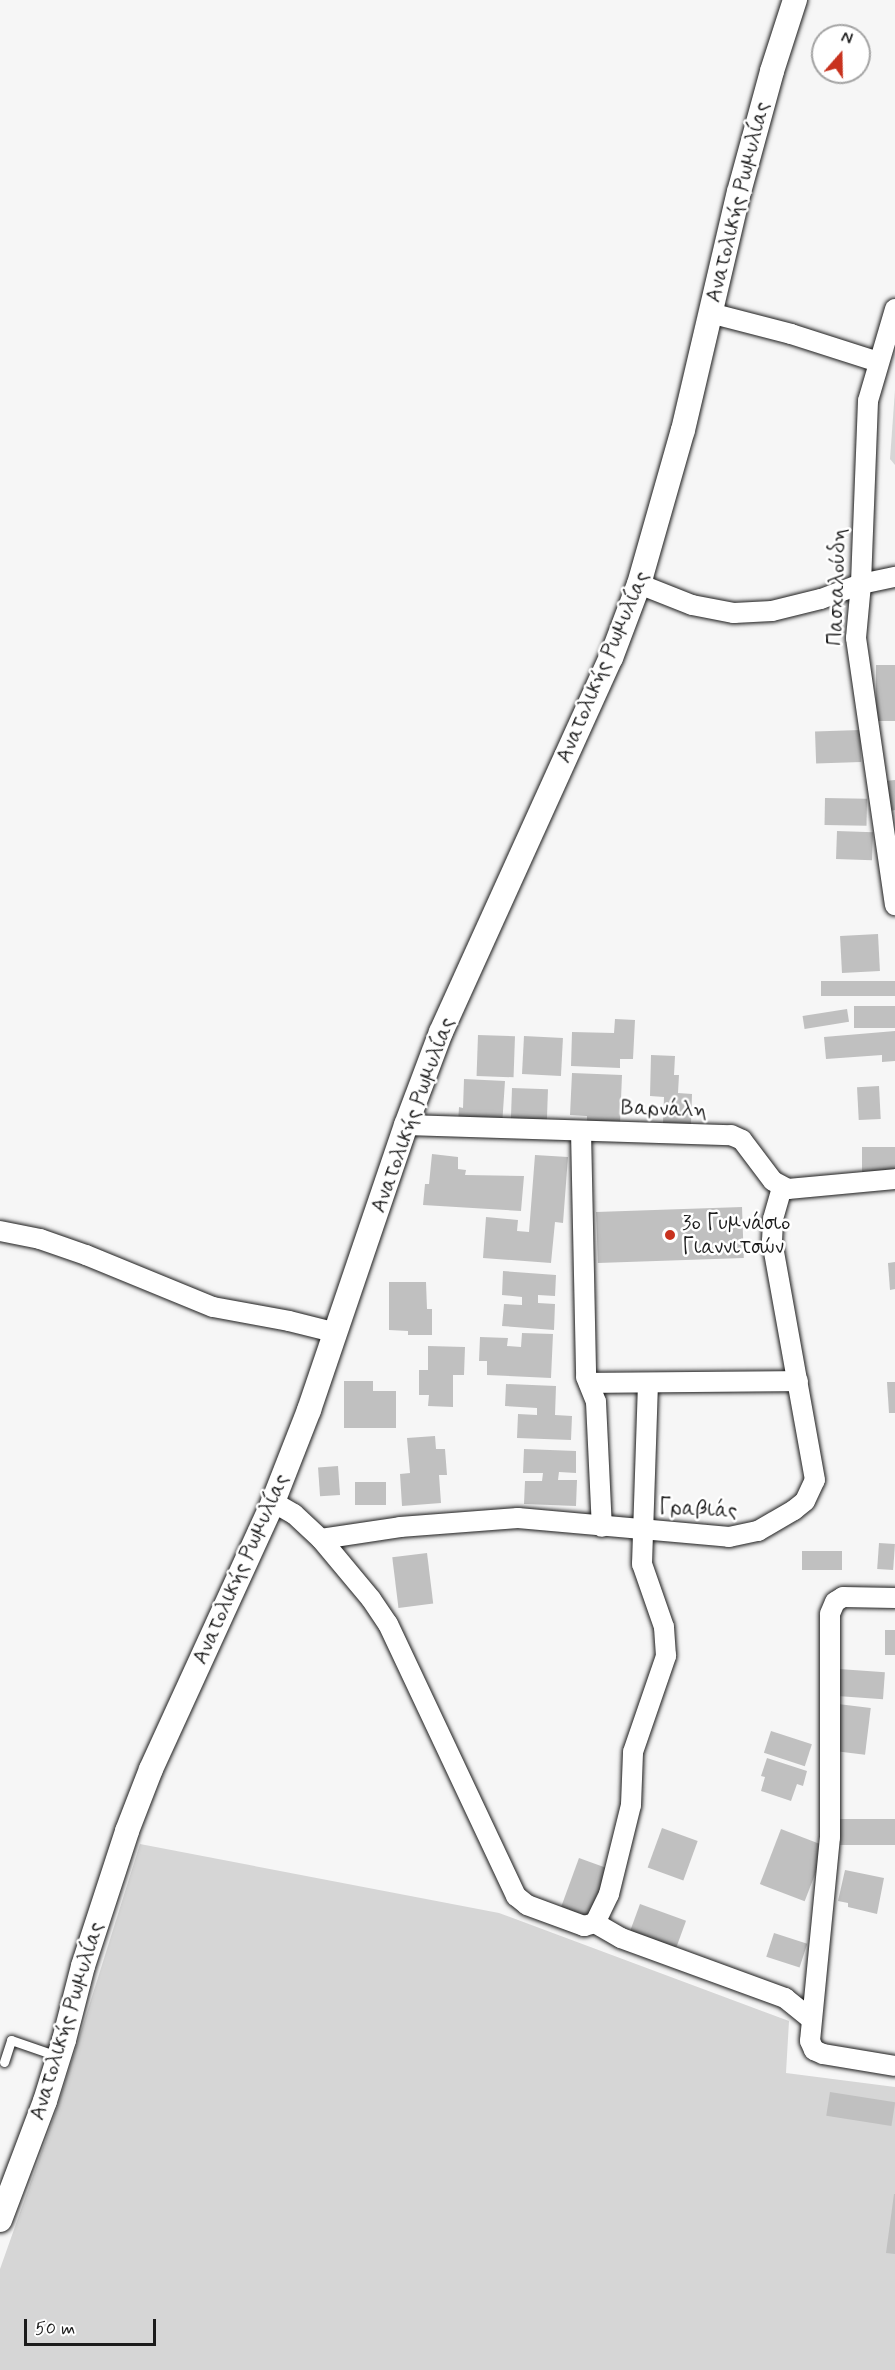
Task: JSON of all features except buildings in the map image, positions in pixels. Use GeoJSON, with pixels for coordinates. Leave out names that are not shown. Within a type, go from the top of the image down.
{"type":"FeatureCollection","features":[{"type":"Feature","properties":{"kind":"street","name":"Ανατολικής Ρωμυλίας"},"geometry":{"type":"LineString","coordinates":[[0,2220],[24,2162],[59,2056],[82,1966],[127,1831],[151,1769],[273,1502],[337,1333],[406,1125],[441,1032],[611,658],[639,584],[683,430],[757,126],[795,0]]}},
{"type":"Feature","properties":{"kind":"street","name":"Πασχαλούδη"},"geometry":{"type":"LineString","coordinates":[[895,309],[867,407],[861,584],[856,638],[895,905]]}},
{"type":"Feature","properties":{"kind":"street"},"geometry":{"type":"LineString","coordinates":[[710,313],[791,334],[878,362]]}},
{"type":"Feature","properties":{"kind":"street"},"geometry":{"type":"LineString","coordinates":[[639,584],[692,605],[734,613],[772,610],[821,599],[861,584],[895,577]]}},
{"type":"Feature","properties":{"kind":"street","name":"Βαρνάλη"},"geometry":{"type":"LineString","coordinates":[[406,1125],[738,1136],[773,1181],[782,1187]]}},
{"type":"Feature","properties":{"kind":"street"},"geometry":{"type":"LineString","coordinates":[[581,1131],[585,1344],[589,1383],[596,1402],[602,1527]]}},
{"type":"Feature","properties":{"kind":"street"},"geometry":{"type":"LineString","coordinates":[[782,1187],[796,1190],[895,1179]]}},
{"type":"Feature","properties":{"kind":"street","name":"Γραβιάς"},"geometry":{"type":"LineString","coordinates":[[321,1539],[400,1527],[489,1520],[542,1519],[602,1527],[743,1536],[758,1531],[805,1501],[815,1480],[814,1464],[772,1240],[773,1219],[782,1187]]}},
{"type":"Feature","properties":{"kind":"street"},"geometry":{"type":"LineString","coordinates":[[0,1231],[40,1239],[76,1251],[213,1307],[296,1322],[337,1333]]}},
{"type":"Feature","properties":{"kind":"street"},"geometry":{"type":"LineString","coordinates":[[589,1383],[798,1381]]}},
{"type":"Feature","properties":{"kind":"street"},"geometry":{"type":"LineString","coordinates":[[595,1923],[609,1894],[631,1805],[633,1752],[666,1656],[664,1627],[644,1574],[648,1383]]}},
{"type":"Feature","properties":{"kind":"street"},"geometry":{"type":"LineString","coordinates":[[273,1502],[294,1514],[321,1539],[371,1599],[388,1624],[516,1896],[527,1905],[584,1926],[595,1923],[621,1938],[785,1998],[812,2019]]}},
{"type":"Feature","properties":{"kind":"street"},"geometry":{"type":"LineString","coordinates":[[895,1598],[852,1596],[835,1602],[830,1614],[830,1837],[810,2041],[814,2050],[823,2054],[895,2066]]}},
{"type":"Feature","properties":{"kind":"lane"},"geometry":{"type":"LineString","coordinates":[[4,2062],[11,2040],[59,2056]]}},
{"type":"Feature","properties":{"kind":"shaded area"},"geometry":{"type":"Polygon","coordinates":[[[895,390],[895,465],[890,459],[895,390]]]}},
{"type":"Feature","properties":{"kind":"shaded area"},"geometry":{"type":"Polygon","coordinates":[[[140,1844],[499,1913],[789,2021],[786,2073],[895,2087],[895,2370],[0,2370],[0,2269],[56,2111],[140,1844]]]}},
{"type":"Feature","properties":{"kind":"place","name":"3ο Γυμνάσιο Γιαννιτσών"},"geometry":{"type":"Point","coordinates":[670,1235]}}]}
